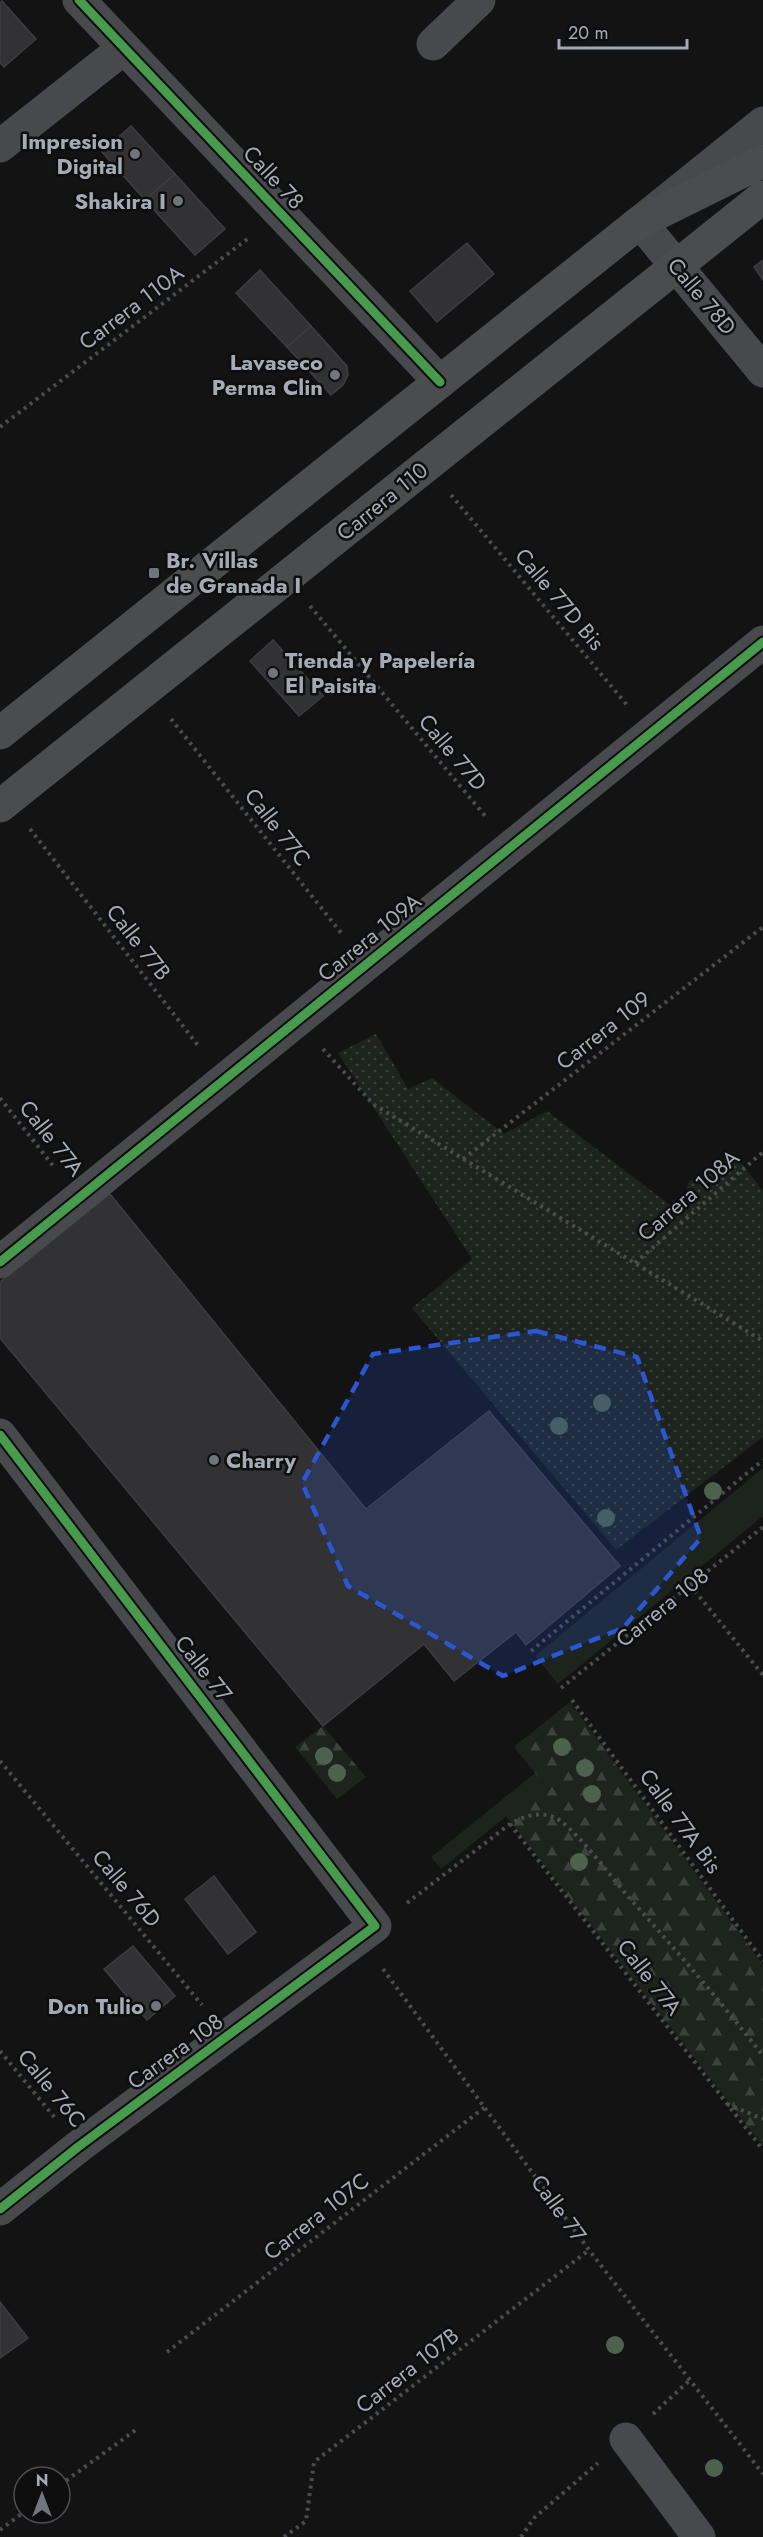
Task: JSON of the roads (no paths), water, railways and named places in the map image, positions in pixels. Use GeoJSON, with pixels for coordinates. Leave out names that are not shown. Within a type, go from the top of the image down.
{"type":"FeatureCollection","features":[{"type":"Feature","properties":{"kind":"main road"},"geometry":{"type":"LineString","coordinates":[[0,733],[640,222],[763,161]]}},
{"type":"Feature","properties":{"kind":"main road","name":"Carrera 110"},"geometry":{"type":"LineString","coordinates":[[13,815],[763,197]]}},
{"type":"Feature","properties":{"kind":"street","name":"Calle 78"},"geometry":{"type":"LineString","coordinates":[[79,0],[440,382]]}},
{"type":"Feature","properties":{"kind":"street"},"geometry":{"type":"LineString","coordinates":[[433,44],[479,0]]}},
{"type":"Feature","properties":{"kind":"street"},"geometry":{"type":"LineString","coordinates":[[0,146],[124,48]]}},
{"type":"Feature","properties":{"kind":"street"},"geometry":{"type":"LineString","coordinates":[[640,222],[763,123]]}},
{"type":"Feature","properties":{"kind":"street","name":"Calle 78D"},"geometry":{"type":"LineString","coordinates":[[640,222],[763,371]]}},
{"type":"Feature","properties":{"kind":"street","name":"Carrera 109A"},"geometry":{"type":"LineString","coordinates":[[0,1262],[763,642]]}},
{"type":"Feature","properties":{"kind":"street","name":"Calle 77"},"geometry":{"type":"LineString","coordinates":[[0,1435],[368,1932]]}},
{"type":"Feature","properties":{"kind":"street","name":"Carrera 108"},"geometry":{"type":"LineString","coordinates":[[0,2210],[78,2147],[368,1932]]}},
{"type":"Feature","properties":{"kind":"street"},"geometry":{"type":"LineString","coordinates":[[626,2439],[699,2537]]}},
{"type":"Feature","properties":{"kind":"place","name":"Impresion Digital"},"geometry":{"type":"Point","coordinates":[135,154]}},
{"type":"Feature","properties":{"kind":"place","name":"Shakira I"},"geometry":{"type":"Point","coordinates":[178,201]}},
{"type":"Feature","properties":{"kind":"place","name":"Lavaseco Perma Clin"},"geometry":{"type":"Point","coordinates":[335,375]}},
{"type":"Feature","properties":{"kind":"place","name":"Br. Villas de Granada I"},"geometry":{"type":"Point","coordinates":[154,573]}},
{"type":"Feature","properties":{"kind":"place","name":"Tienda y Papelería El Paisita"},"geometry":{"type":"Point","coordinates":[273,673]}},
{"type":"Feature","properties":{"kind":"place","name":"Charry"},"geometry":{"type":"Point","coordinates":[214,1460]}},
{"type":"Feature","properties":{"kind":"place","name":"Don Tulio"},"geometry":{"type":"Point","coordinates":[156,2006]}}]}
